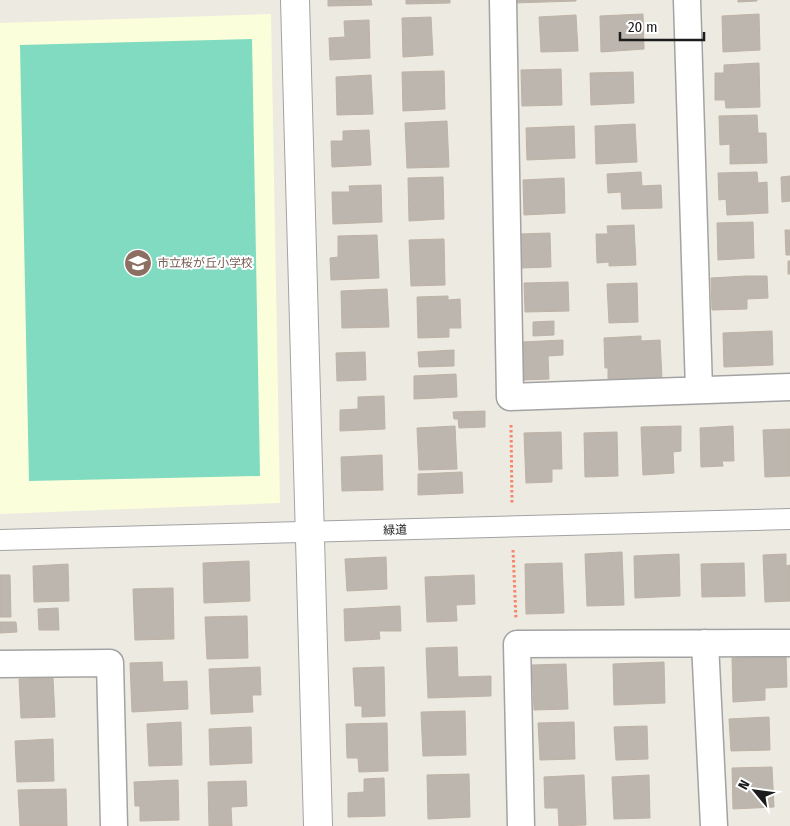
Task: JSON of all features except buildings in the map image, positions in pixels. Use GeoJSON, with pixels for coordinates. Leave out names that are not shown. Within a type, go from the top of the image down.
{"type":"FeatureCollection","features":[{"type":"Feature","properties":{"kind":"street"},"geometry":{"type":"LineString","coordinates":[[295,0],[318,826]]}},
{"type":"Feature","properties":{"kind":"street"},"geometry":{"type":"LineString","coordinates":[[503,0],[510,397],[790,387]]}},
{"type":"Feature","properties":{"kind":"street"},"geometry":{"type":"LineString","coordinates":[[687,0],[699,390]]}},
{"type":"Feature","properties":{"kind":"street","name":"緑道"},"geometry":{"type":"LineString","coordinates":[[0,540],[790,519]]}},
{"type":"Feature","properties":{"kind":"street"},"geometry":{"type":"LineString","coordinates":[[521,826],[517,644],[790,642]]}},
{"type":"Feature","properties":{"kind":"street"},"geometry":{"type":"LineString","coordinates":[[705,643],[714,826]]}},
{"type":"Feature","properties":{"kind":"street"},"geometry":{"type":"LineString","coordinates":[[0,664],[110,663],[114,826]]}},
{"type":"Feature","properties":{"kind":"shaded area","name":"市立桜が丘小学校"},"geometry":{"type":"Polygon","coordinates":[[[271,14],[280,503],[0,514],[0,23],[271,14]]]}},
{"type":"Feature","properties":{"kind":"green space","name":"市立桜が丘小学校"},"geometry":{"type":"Polygon","coordinates":[[[252,39],[260,476],[29,481],[20,45],[252,39]]]}},
{"type":"Feature","properties":{"kind":"place","name":"市立桜が丘小学校"},"geometry":{"type":"Point","coordinates":[138,263]}}]}
